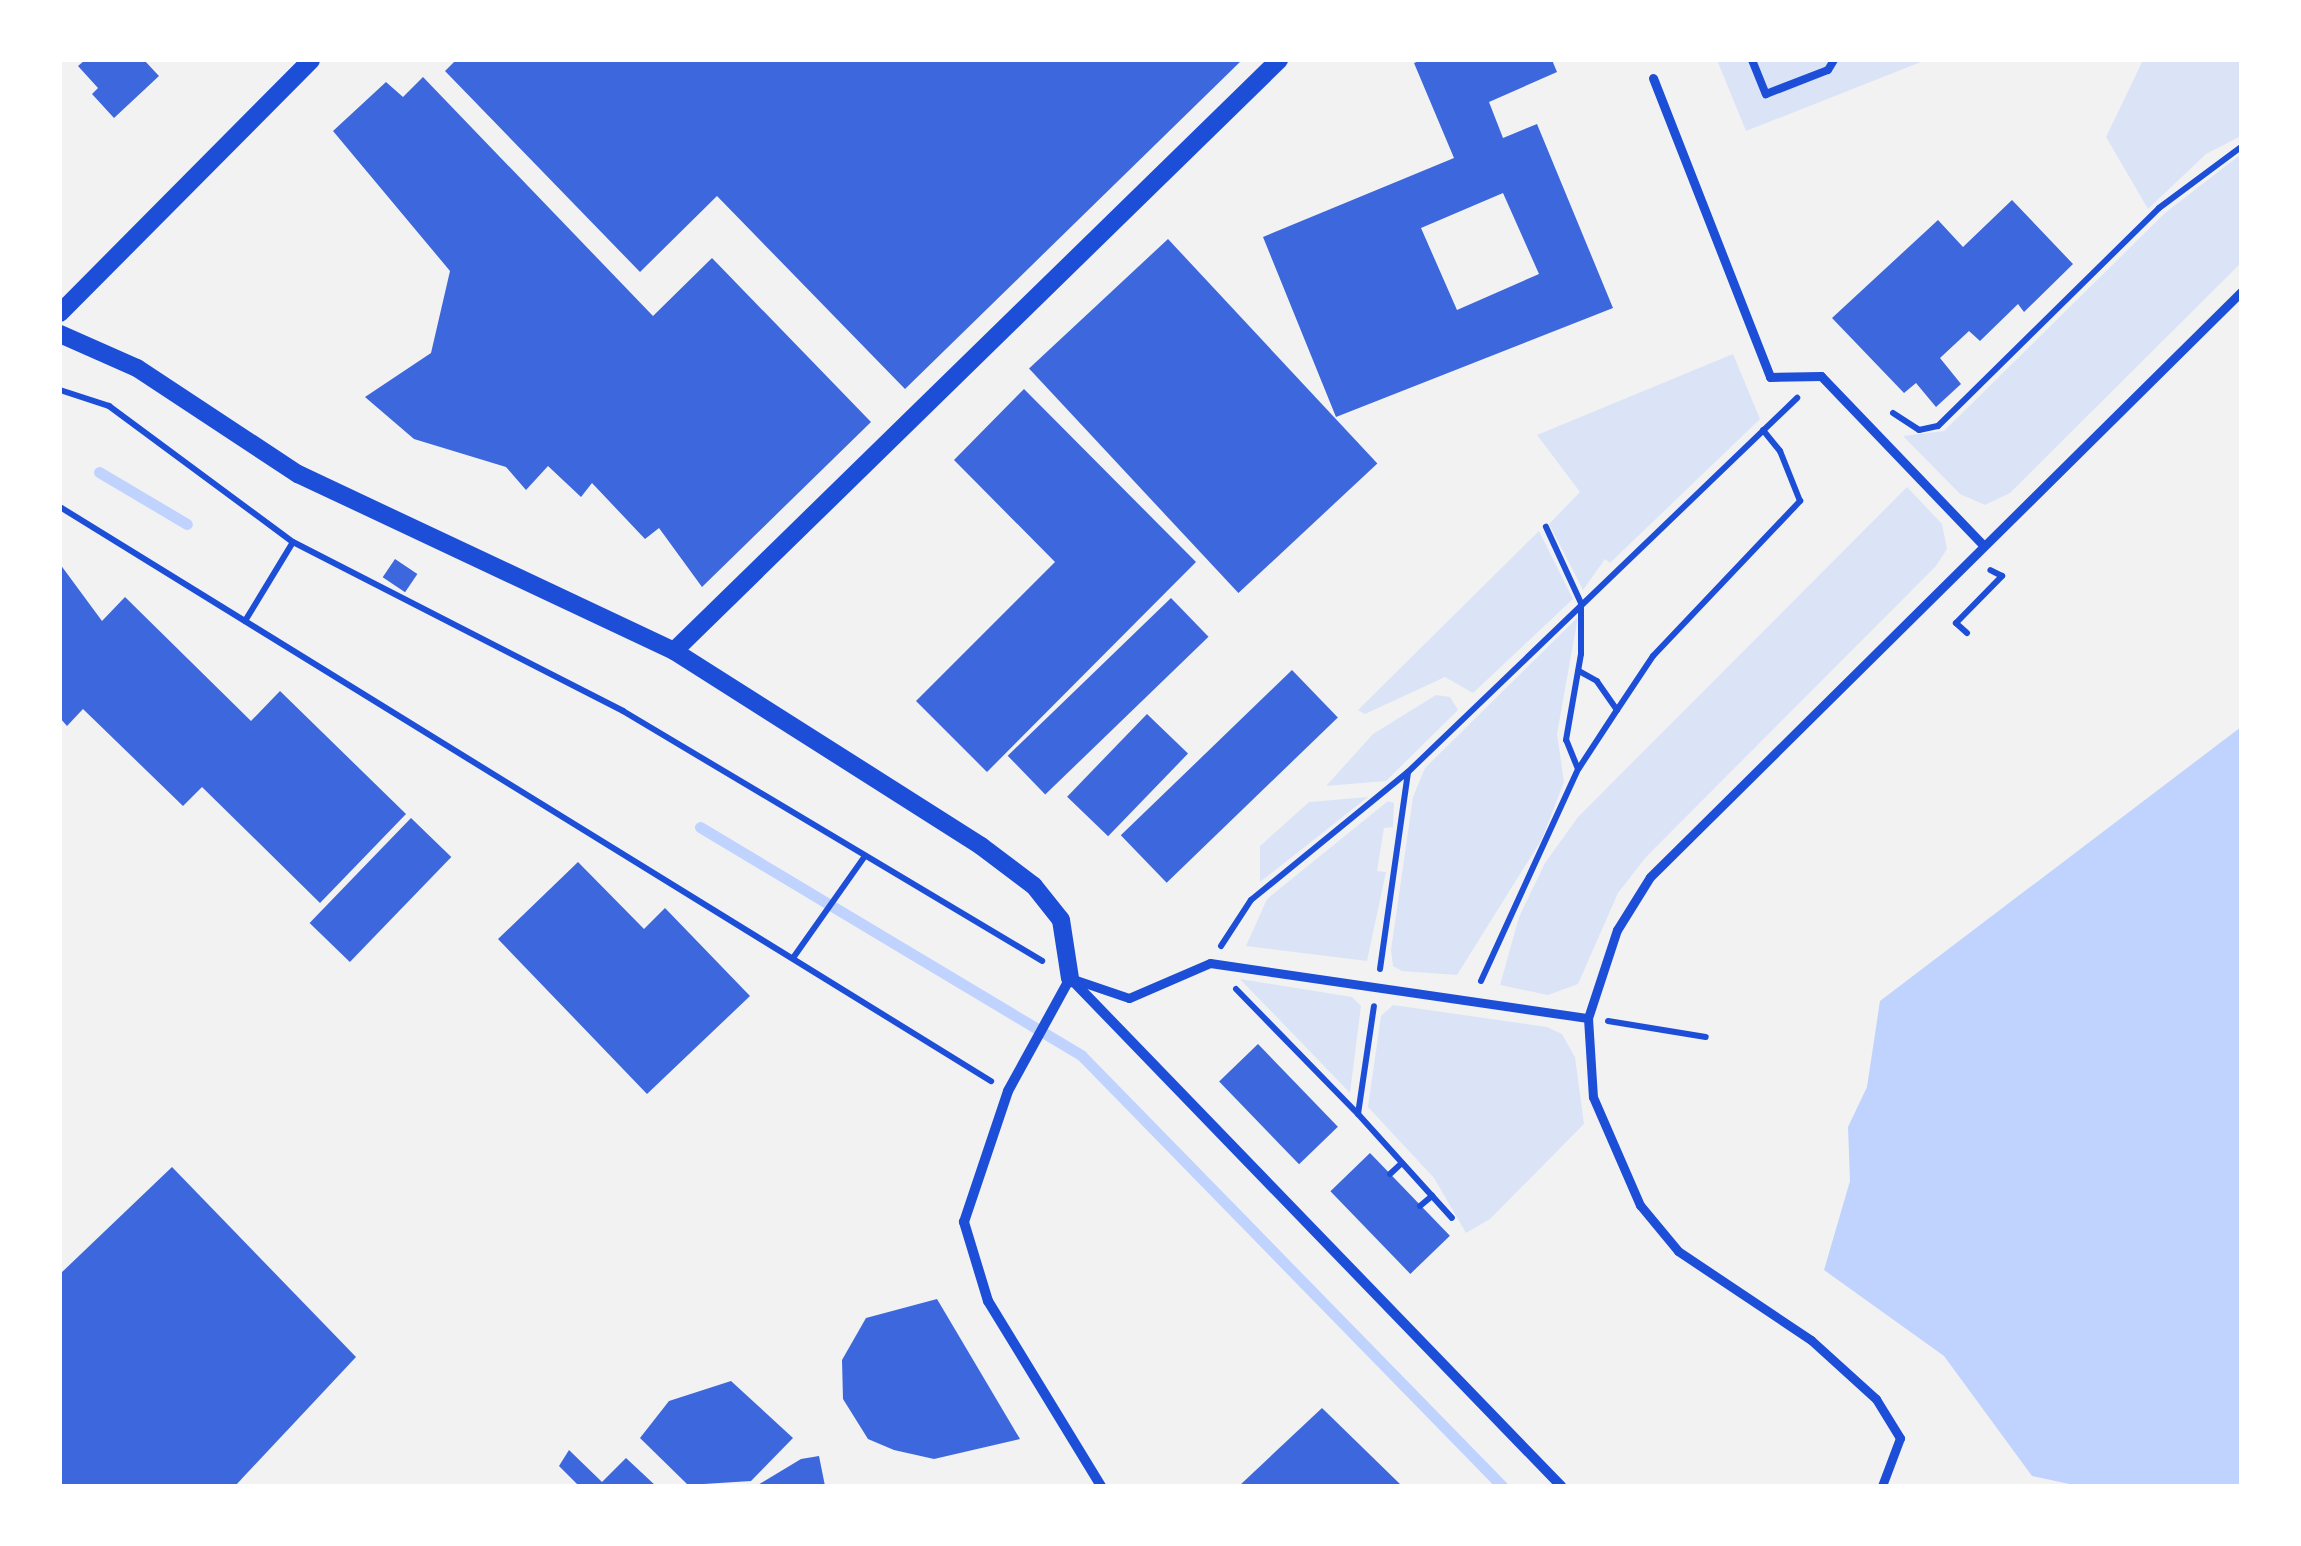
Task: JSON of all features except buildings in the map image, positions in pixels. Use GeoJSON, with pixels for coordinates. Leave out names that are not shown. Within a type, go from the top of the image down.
{"type":"FeatureCollection","features":[{"type":"Feature","properties":{"kind":"street"},"geometry":{"type":"LineString","coordinates":[[60,313],[310,60]]}},
{"type":"Feature","properties":{"kind":"street"},"geometry":{"type":"LineString","coordinates":[[674,651],[1279,60]]}},
{"type":"Feature","properties":{"kind":"street"},"geometry":{"type":"LineString","coordinates":[[1652,78],[1770,377],[1821,376],[1982,544]]}},
{"type":"Feature","properties":{"kind":"street"},"geometry":{"type":"LineString","coordinates":[[1882,1486],[1900,1438],[1876,1399],[1811,1340],[1678,1251],[1640,1205],[1593,1097],[1588,1018],[1617,930],[1650,877],[1982,544],[2241,292]]}},
{"type":"Feature","properties":{"kind":"street"},"geometry":{"type":"LineString","coordinates":[[60,334],[137,368],[298,474],[674,651],[1034,886],[1061,920],[1070,978],[1561,1486]]}},
{"type":"Feature","properties":{"kind":"street"},"geometry":{"type":"LineString","coordinates":[[1070,978],[1129,998],[1210,963],[1588,1018]]}},
{"type":"Feature","properties":{"kind":"street"},"geometry":{"type":"LineString","coordinates":[[1070,978],[1008,1091],[964,1222],[972,1262],[988,1302],[1101,1486]]}},
{"type":"Feature","properties":{"kind":"lane"},"geometry":{"type":"LineString","coordinates":[[1752,60],[1766,94],[1828,70],[1834,60]]}},
{"type":"Feature","properties":{"kind":"path"},"geometry":{"type":"LineString","coordinates":[[1886,406],[1919,430],[1938,426],[2159,208],[2241,147]]}},
{"type":"Feature","properties":{"kind":"path"},"geometry":{"type":"LineString","coordinates":[[1210,963],[1251,900],[1408,772],[1821,376]]}},
{"type":"Feature","properties":{"kind":"path"},"geometry":{"type":"LineString","coordinates":[[60,390],[110,406],[293,542],[624,711],[1070,978]]}},
{"type":"Feature","properties":{"kind":"path"},"geometry":{"type":"LineString","coordinates":[[1472,1000],[1578,770],[1617,710],[1653,656],[1800,501],[1780,450],[1763,430]]}},
{"type":"Feature","properties":{"kind":"path"},"geometry":{"type":"LineString","coordinates":[[60,507],[1008,1091]]}},
{"type":"Feature","properties":{"kind":"path"},"geometry":{"type":"LineString","coordinates":[[1546,527],[1581,602],[1579,670],[1566,740],[1578,770]]}},
{"type":"Feature","properties":{"kind":"path"},"geometry":{"type":"LineString","coordinates":[[244,622],[293,542]]}},
{"type":"Feature","properties":{"kind":"path"},"geometry":{"type":"LineString","coordinates":[[1968,634],[1956,623],[2002,576],[1993,568],[1970,591]]}},
{"type":"Feature","properties":{"kind":"path"},"geometry":{"type":"LineString","coordinates":[[1579,670],[1598,681],[1617,710]]}},
{"type":"Feature","properties":{"kind":"path"},"geometry":{"type":"LineString","coordinates":[[794,958],[865,856]]}},
{"type":"Feature","properties":{"kind":"path"},"geometry":{"type":"LineString","coordinates":[[1588,1018],[1706,1036]]}},
{"type":"Feature","properties":{"kind":"path"},"geometry":{"type":"LineString","coordinates":[[1358,1114],[1452,1218]]}},
{"type":"Feature","properties":{"kind":"path"},"geometry":{"type":"LineString","coordinates":[[1390,1174],[1402,1163]]}},
{"type":"Feature","properties":{"kind":"path"},"geometry":{"type":"LineString","coordinates":[[1420,1206],[1432,1196]]}},
{"type":"Feature","properties":{"kind":"shaded area"},"geometry":{"type":"Polygon","coordinates":[[[1717,60],[1926,60],[1746,131],[1717,60]]]}},
{"type":"Feature","properties":{"kind":"shaded area"},"geometry":{"type":"Polygon","coordinates":[[[2143,60],[2241,60],[2241,136],[2206,154],[2148,209],[2106,137],[2143,60]]]}},
{"type":"Feature","properties":{"kind":"shaded area"},"geometry":{"type":"Polygon","coordinates":[[[2241,154],[2241,263],[2010,493],[1985,505],[1960,494],[1903,436],[1944,431],[2165,213],[2241,154]]]}},
{"type":"Feature","properties":{"kind":"shaded area"},"geometry":{"type":"Polygon","coordinates":[[[1733,354],[1760,419],[1610,563],[1605,559],[1583,590],[1549,524],[1580,492],[1537,435],[1733,354]]]}},
{"type":"Feature","properties":{"kind":"shaded area"},"geometry":{"type":"Polygon","coordinates":[[[1907,487],[1942,524],[1947,549],[1936,566],[1646,857],[1618,893],[1578,984],[1548,995],[1500,985],[1519,917],[1545,863],[1578,817],[1907,487]]]}},
{"type":"Feature","properties":{"kind":"shaded area"},"geometry":{"type":"Polygon","coordinates":[[[1539,531],[1573,599],[1473,693],[1445,677],[1365,714],[1358,710],[1539,531]]]}},
{"type":"Feature","properties":{"kind":"shaded area"},"geometry":{"type":"Polygon","coordinates":[[[1578,617],[1557,734],[1564,782],[1542,839],[1457,975],[1402,971],[1393,966],[1391,950],[1413,797],[1425,768],[1578,617]]]}},
{"type":"Feature","properties":{"kind":"shaded area"},"geometry":{"type":"Polygon","coordinates":[[[1436,695],[1450,697],[1458,710],[1386,781],[1326,786],[1373,734],[1436,695]]]}},
{"type":"Feature","properties":{"kind":"shaded area"},"geometry":{"type":"Polygon","coordinates":[[[1368,797],[1260,882],[1260,846],[1309,802],[1368,797]]]}},
{"type":"Feature","properties":{"kind":"shaded area"},"geometry":{"type":"Polygon","coordinates":[[[1388,801],[1394,803],[1393,827],[1384,828],[1377,871],[1386,872],[1367,961],[1246,946],[1267,899],[1388,801]]]}},
{"type":"Feature","properties":{"kind":"shaded area"},"geometry":{"type":"Polygon","coordinates":[[[1240,979],[1352,997],[1361,1006],[1350,1093],[1240,979]]]}},
{"type":"Feature","properties":{"kind":"shaded area"},"geometry":{"type":"Polygon","coordinates":[[[1393,1005],[1547,1027],[1562,1034],[1575,1057],[1584,1124],[1490,1219],[1466,1233],[1434,1178],[1368,1107],[1381,1016],[1393,1005]]]}},
{"type":"Feature","properties":{"kind":"water"},"geometry":{"type":"Polygon","coordinates":[[[2241,727],[2241,1486],[2079,1486],[2032,1476],[1944,1356],[1824,1270],[1850,1181],[1848,1127],[1867,1087],[1880,1001],[2241,727]]]}},
{"type":"Feature","properties":{"kind":"waterway"},"geometry":{"type":"LineString","coordinates":[[99,472],[187,524]]}},
{"type":"Feature","properties":{"kind":"waterway"},"geometry":{"type":"LineString","coordinates":[[700,827],[1082,1056],[1502,1486]]}}]}
